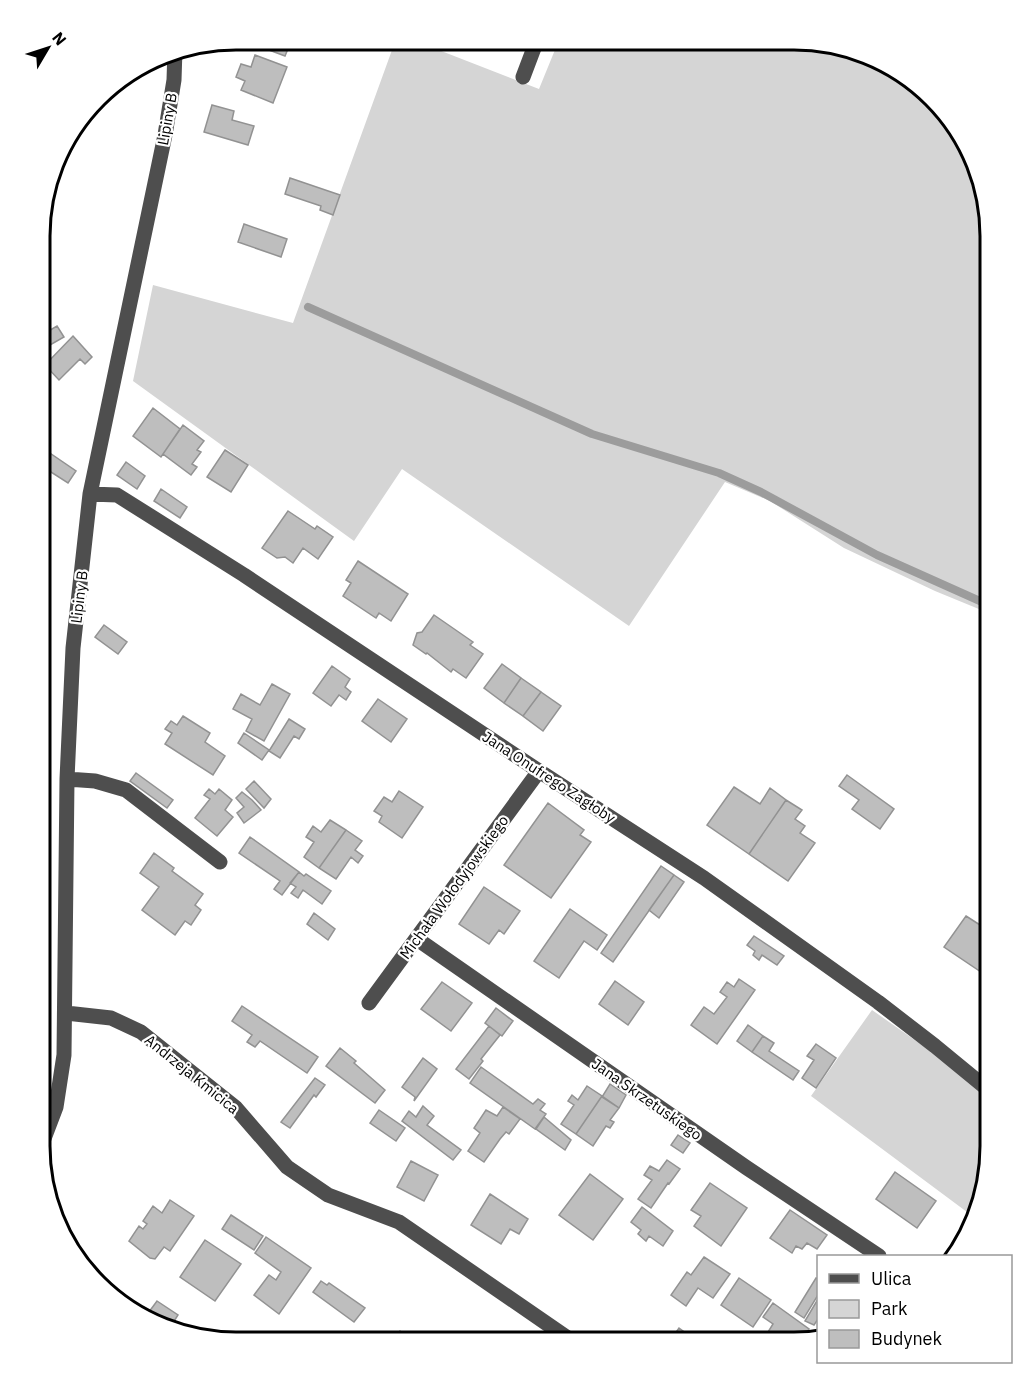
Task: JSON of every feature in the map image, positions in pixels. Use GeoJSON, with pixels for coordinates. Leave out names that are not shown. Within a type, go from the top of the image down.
{"type":"FeatureCollection","features":[{"type":"Feature","properties":{"kind":"street"},"geometry":{"type":"LineString","coordinates":[[523,77],[533,50]]}},
{"type":"Feature","properties":{"kind":"street","name":"Lipiny B"},"geometry":{"type":"LineString","coordinates":[[50,1123],[56,1107],[64,1055],[67,779],[73,648],[90,494],[165,135],[174,80],[175,60]]}},
{"type":"Feature","properties":{"kind":"street","name":"Jana Onufrego Zagłoby"},"geometry":{"type":"LineString","coordinates":[[90,494],[117,495],[244,575],[704,878],[878,1002],[980,1083]]}},
{"type":"Feature","properties":{"kind":"street","name":"Michała Wołodyjowskiego"},"geometry":{"type":"LineString","coordinates":[[369,1003],[539,771]]}},
{"type":"Feature","properties":{"kind":"street"},"geometry":{"type":"LineString","coordinates":[[67,779],[95,781],[126,790],[220,862]]}},
{"type":"Feature","properties":{"kind":"street","name":"Jana Skrzetuskiego"},"geometry":{"type":"LineString","coordinates":[[417,939],[876,1255]]}},
{"type":"Feature","properties":{"kind":"street","name":"Andrzeja Kmicica"},"geometry":{"type":"LineString","coordinates":[[66,1013],[111,1018],[141,1032],[235,1107],[287,1167],[328,1195],[399,1222],[559,1332]]}},
{"type":"Feature","properties":{"kind":"street"},"geometry":{"type":"LineString","coordinates":[[50,1105],[56,1107]]}},
{"type":"Feature","properties":{"kind":"green space"},"geometry":{"type":"Polygon","coordinates":[[[392,50],[439,50],[539,89],[555,50],[794,50],[819,51],[854,59],[898,81],[934,113],[949,132],[961,153],[974,188],[979,211],[980,236],[980,609],[844,548],[770,501],[725,482],[629,626],[402,469],[354,541],[133,381],[153,285],[293,323],[392,50]]]}},
{"type":"Feature","properties":{"kind":"green space"},"geometry":{"type":"Polygon","coordinates":[[[872,1010],[966,1076],[980,1091],[980,1157],[977,1182],[968,1213],[811,1096],[872,1010]]]}},
{"type":"Feature","properties":{"kind":"building"},"geometry":{"type":"Polygon","coordinates":[[[269,50],[287,50],[285,56],[269,50]]]}},
{"type":"Feature","properties":{"kind":"building"},"geometry":{"type":"Polygon","coordinates":[[[255,55],[287,67],[273,103],[241,90],[245,81],[236,77],[241,64],[251,67],[255,55]]]}},
{"type":"Feature","properties":{"kind":"building"},"geometry":{"type":"Polygon","coordinates":[[[212,105],[234,111],[232,120],[254,126],[248,145],[204,132],[212,105]]]}},
{"type":"Feature","properties":{"kind":"building"},"geometry":{"type":"Polygon","coordinates":[[[290,178],[340,195],[333,215],[320,210],[321,206],[285,194],[290,178]]]}},
{"type":"Feature","properties":{"kind":"building"},"geometry":{"type":"Polygon","coordinates":[[[244,224],[287,239],[281,257],[238,242],[244,224]]]}},
{"type":"Feature","properties":{"kind":"building"},"geometry":{"type":"Polygon","coordinates":[[[57,326],[64,337],[50,345],[50,330],[57,326]]]}},
{"type":"Feature","properties":{"kind":"building"},"geometry":{"type":"Polygon","coordinates":[[[73,336],[92,357],[85,364],[80,359],[59,380],[50,370],[50,360],[73,336]]]}},
{"type":"Feature","properties":{"kind":"building"},"geometry":{"type":"Polygon","coordinates":[[[153,408],[180,429],[161,457],[133,436],[153,408]]]}},
{"type":"Feature","properties":{"kind":"building"},"geometry":{"type":"Polygon","coordinates":[[[183,425],[204,441],[197,450],[201,452],[192,464],[197,467],[191,475],[163,454],[183,425]]]}},
{"type":"Feature","properties":{"kind":"building"},"geometry":{"type":"Polygon","coordinates":[[[225,450],[248,465],[231,492],[207,477],[225,450]]]}},
{"type":"Feature","properties":{"kind":"building"},"geometry":{"type":"Polygon","coordinates":[[[50,453],[76,471],[68,483],[50,471],[50,453]]]}},
{"type":"Feature","properties":{"kind":"building"},"geometry":{"type":"Polygon","coordinates":[[[126,462],[145,476],[137,489],[117,475],[126,462]]]}},
{"type":"Feature","properties":{"kind":"building"},"geometry":{"type":"Polygon","coordinates":[[[161,489],[187,507],[180,518],[154,501],[161,489]]]}},
{"type":"Feature","properties":{"kind":"building"},"geometry":{"type":"Polygon","coordinates":[[[288,511],[315,529],[317,526],[333,537],[318,559],[303,548],[293,563],[285,557],[277,558],[262,548],[288,511]]]}},
{"type":"Feature","properties":{"kind":"building"},"geometry":{"type":"Polygon","coordinates":[[[358,561],[408,594],[391,621],[379,613],[376,618],[343,596],[351,583],[346,580],[358,561]]]}},
{"type":"Feature","properties":{"kind":"building"},"geometry":{"type":"Polygon","coordinates":[[[434,615],[473,642],[470,645],[483,654],[466,678],[453,669],[451,672],[413,645],[417,633],[422,632],[434,615]]]}},
{"type":"Feature","properties":{"kind":"building"},"geometry":{"type":"Polygon","coordinates":[[[104,625],[127,642],[118,654],[95,637],[104,625]]]}},
{"type":"Feature","properties":{"kind":"building"},"geometry":{"type":"Polygon","coordinates":[[[502,664],[521,678],[504,703],[484,688],[502,664]]]}},
{"type":"Feature","properties":{"kind":"building"},"geometry":{"type":"Polygon","coordinates":[[[332,666],[350,679],[345,687],[351,692],[346,700],[339,695],[331,706],[313,693],[332,666]]]}},
{"type":"Feature","properties":{"kind":"building"},"geometry":{"type":"Polygon","coordinates":[[[521,678],[541,692],[523,716],[504,703],[521,678]]]}},
{"type":"Feature","properties":{"kind":"building"},"geometry":{"type":"Polygon","coordinates":[[[272,684],[290,694],[264,741],[246,731],[252,719],[233,709],[241,694],[260,705],[272,684]]]}},
{"type":"Feature","properties":{"kind":"building"},"geometry":{"type":"Polygon","coordinates":[[[541,692],[561,706],[543,731],[523,716],[541,692]]]}},
{"type":"Feature","properties":{"kind":"building"},"geometry":{"type":"Polygon","coordinates":[[[378,699],[407,719],[391,742],[362,721],[378,699]]]}},
{"type":"Feature","properties":{"kind":"building"},"geometry":{"type":"Polygon","coordinates":[[[183,716],[210,733],[205,742],[225,756],[213,775],[165,744],[172,733],[165,729],[171,721],[177,725],[183,716]]]}},
{"type":"Feature","properties":{"kind":"building"},"geometry":{"type":"Polygon","coordinates":[[[289,719],[305,729],[299,739],[294,736],[280,758],[269,751],[289,719]]]}},
{"type":"Feature","properties":{"kind":"building"},"geometry":{"type":"Polygon","coordinates":[[[244,733],[269,750],[262,760],[238,743],[244,733]]]}},
{"type":"Feature","properties":{"kind":"building"},"geometry":{"type":"Polygon","coordinates":[[[136,773],[173,800],[167,808],[130,781],[136,773]]]}},
{"type":"Feature","properties":{"kind":"building"},"geometry":{"type":"Polygon","coordinates":[[[847,775],[894,809],[880,829],[852,809],[859,800],[839,786],[847,775]]]}},
{"type":"Feature","properties":{"kind":"building"},"geometry":{"type":"Polygon","coordinates":[[[254,781],[271,799],[264,808],[246,789],[254,781]]]}},
{"type":"Feature","properties":{"kind":"building"},"geometry":{"type":"Polygon","coordinates":[[[734,787],[760,804],[770,788],[786,800],[749,854],[707,825],[734,787]]]}},
{"type":"Feature","properties":{"kind":"building"},"geometry":{"type":"Polygon","coordinates":[[[209,789],[215,794],[219,789],[232,800],[225,810],[233,817],[217,836],[195,818],[210,799],[204,795],[209,789]]]}},
{"type":"Feature","properties":{"kind":"building"},"geometry":{"type":"Polygon","coordinates":[[[399,791],[423,807],[402,838],[379,822],[382,816],[374,811],[384,797],[392,802],[399,791]]]}},
{"type":"Feature","properties":{"kind":"building"},"geometry":{"type":"Polygon","coordinates":[[[242,792],[261,810],[244,823],[237,813],[244,807],[236,798],[242,792]]]}},
{"type":"Feature","properties":{"kind":"building"},"geometry":{"type":"Polygon","coordinates":[[[786,800],[802,810],[795,819],[805,826],[800,833],[815,843],[788,881],[749,854],[786,800]]]}},
{"type":"Feature","properties":{"kind":"building"},"geometry":{"type":"Polygon","coordinates":[[[548,803],[584,830],[580,835],[591,842],[551,898],[504,865],[548,803]]]}},
{"type":"Feature","properties":{"kind":"building"},"geometry":{"type":"Polygon","coordinates":[[[330,820],[346,830],[319,868],[304,857],[314,842],[306,837],[313,826],[321,832],[330,820]]]}},
{"type":"Feature","properties":{"kind":"building"},"geometry":{"type":"Polygon","coordinates":[[[346,830],[362,841],[355,850],[363,856],[358,863],[351,857],[336,879],[319,868],[346,830]]]}},
{"type":"Feature","properties":{"kind":"building"},"geometry":{"type":"Polygon","coordinates":[[[250,837],[299,872],[282,895],[274,889],[280,881],[239,853],[250,837]]]}},
{"type":"Feature","properties":{"kind":"building"},"geometry":{"type":"Polygon","coordinates":[[[154,853],[174,868],[172,871],[203,894],[195,905],[201,910],[191,925],[185,921],[175,935],[142,910],[159,887],[140,873],[154,853]]]}},
{"type":"Feature","properties":{"kind":"building"},"geometry":{"type":"Polygon","coordinates":[[[661,866],[674,875],[613,962],[601,953],[661,866]]]}},
{"type":"Feature","properties":{"kind":"building"},"geometry":{"type":"Polygon","coordinates":[[[299,872],[304,876],[306,874],[331,891],[322,904],[303,890],[298,898],[291,893],[296,887],[290,883],[299,872]]]}},
{"type":"Feature","properties":{"kind":"building"},"geometry":{"type":"Polygon","coordinates":[[[674,875],[684,882],[659,918],[649,910],[674,875]]]}},
{"type":"Feature","properties":{"kind":"building"},"geometry":{"type":"Polygon","coordinates":[[[484,887],[520,911],[504,934],[499,930],[489,944],[459,924],[484,887]]]}},
{"type":"Feature","properties":{"kind":"building"},"geometry":{"type":"Polygon","coordinates":[[[570,909],[607,935],[597,950],[584,941],[559,978],[534,961],[570,909]]]}},
{"type":"Feature","properties":{"kind":"building"},"geometry":{"type":"Polygon","coordinates":[[[314,913],[335,929],[328,940],[307,924],[314,913]]]}},
{"type":"Feature","properties":{"kind":"building"},"geometry":{"type":"Polygon","coordinates":[[[966,916],[980,925],[980,971],[944,947],[966,916]]]}},
{"type":"Feature","properties":{"kind":"building"},"geometry":{"type":"Polygon","coordinates":[[[754,936],[784,956],[777,965],[762,955],[759,960],[753,955],[755,951],[747,945],[754,936]]]}},
{"type":"Feature","properties":{"kind":"building"},"geometry":{"type":"Polygon","coordinates":[[[739,979],[755,990],[717,1044],[691,1025],[704,1007],[714,1014],[727,997],[720,992],[727,982],[734,987],[739,979]]]}},
{"type":"Feature","properties":{"kind":"building"},"geometry":{"type":"Polygon","coordinates":[[[615,981],[644,1002],[628,1025],[599,1004],[615,981]]]}},
{"type":"Feature","properties":{"kind":"building"},"geometry":{"type":"Polygon","coordinates":[[[442,982],[472,1003],[451,1031],[421,1009],[442,982]]]}},
{"type":"Feature","properties":{"kind":"building"},"geometry":{"type":"Polygon","coordinates":[[[242,1006],[318,1057],[307,1073],[260,1041],[255,1047],[247,1042],[252,1035],[232,1021],[242,1006]]]}},
{"type":"Feature","properties":{"kind":"building"},"geometry":{"type":"Polygon","coordinates":[[[496,1008],[513,1021],[502,1036],[485,1023],[496,1008]]]}},
{"type":"Feature","properties":{"kind":"building"},"geometry":{"type":"Polygon","coordinates":[[[748,1025],[763,1036],[752,1052],[737,1041],[748,1025]]]}},
{"type":"Feature","properties":{"kind":"building"},"geometry":{"type":"Polygon","coordinates":[[[489,1026],[500,1035],[469,1079],[456,1069],[489,1026]]]}},
{"type":"Feature","properties":{"kind":"building"},"geometry":{"type":"Polygon","coordinates":[[[763,1036],[774,1043],[769,1051],[799,1071],[793,1080],[752,1052],[763,1036]]]}},
{"type":"Feature","properties":{"kind":"building"},"geometry":{"type":"Polygon","coordinates":[[[816,1044],[836,1058],[816,1088],[802,1078],[814,1060],[807,1056],[816,1044]]]}},
{"type":"Feature","properties":{"kind":"building"},"geometry":{"type":"Polygon","coordinates":[[[340,1048],[385,1090],[375,1103],[326,1066],[340,1048]]]}},
{"type":"Feature","properties":{"kind":"building"},"geometry":{"type":"Polygon","coordinates":[[[423,1058],[437,1069],[414,1101],[415,1097],[402,1087],[423,1058]]]}},
{"type":"Feature","properties":{"kind":"building"},"geometry":{"type":"Polygon","coordinates":[[[481,1067],[533,1104],[538,1099],[545,1104],[540,1110],[546,1114],[535,1129],[470,1083],[481,1067]]]}},
{"type":"Feature","properties":{"kind":"building"},"geometry":{"type":"Polygon","coordinates":[[[315,1078],[325,1085],[316,1097],[314,1095],[290,1128],[281,1122],[315,1078]]]}},
{"type":"Feature","properties":{"kind":"building"},"geometry":{"type":"Polygon","coordinates":[[[610,1084],[626,1095],[619,1108],[602,1097],[610,1084]]]}},
{"type":"Feature","properties":{"kind":"building"},"geometry":{"type":"Polygon","coordinates":[[[587,1086],[602,1096],[576,1134],[561,1124],[574,1105],[568,1101],[572,1095],[578,1100],[587,1086]]]}},
{"type":"Feature","properties":{"kind":"building"},"geometry":{"type":"Polygon","coordinates":[[[602,1096],[619,1108],[610,1120],[614,1122],[610,1128],[606,1126],[593,1146],[576,1134],[602,1096]]]}},
{"type":"Feature","properties":{"kind":"building"},"geometry":{"type":"Polygon","coordinates":[[[423,1106],[434,1116],[427,1125],[461,1150],[453,1160],[402,1121],[409,1111],[416,1117],[423,1106]]]}},
{"type":"Feature","properties":{"kind":"building"},"geometry":{"type":"Polygon","coordinates":[[[503,1107],[520,1119],[509,1134],[506,1132],[500,1139],[484,1162],[468,1151],[480,1133],[474,1128],[486,1110],[497,1116],[503,1107]]]}},
{"type":"Feature","properties":{"kind":"building"},"geometry":{"type":"Polygon","coordinates":[[[379,1110],[405,1128],[396,1141],[370,1123],[379,1110]]]}},
{"type":"Feature","properties":{"kind":"building"},"geometry":{"type":"Polygon","coordinates":[[[544,1117],[571,1140],[565,1150],[536,1129],[544,1117]]]}},
{"type":"Feature","properties":{"kind":"building"},"geometry":{"type":"Polygon","coordinates":[[[678,1135],[690,1143],[683,1153],[671,1145],[678,1135]]]}},
{"type":"Feature","properties":{"kind":"building"},"geometry":{"type":"Polygon","coordinates":[[[667,1160],[680,1169],[651,1208],[638,1199],[652,1180],[644,1175],[650,1166],[659,1171],[667,1160]]]}},
{"type":"Feature","properties":{"kind":"building"},"geometry":{"type":"Polygon","coordinates":[[[411,1161],[438,1175],[424,1201],[397,1187],[411,1161]]]}},
{"type":"Feature","properties":{"kind":"building"},"geometry":{"type":"Polygon","coordinates":[[[895,1172],[936,1201],[917,1228],[876,1199],[895,1172]]]}},
{"type":"Feature","properties":{"kind":"building"},"geometry":{"type":"Polygon","coordinates":[[[590,1174],[623,1199],[593,1240],[559,1215],[590,1174]]]}},
{"type":"Feature","properties":{"kind":"building"},"geometry":{"type":"Polygon","coordinates":[[[710,1183],[747,1208],[721,1246],[694,1226],[701,1216],[691,1210],[710,1183]]]}},
{"type":"Feature","properties":{"kind":"building"},"geometry":{"type":"Polygon","coordinates":[[[490,1194],[528,1219],[519,1234],[510,1229],[501,1244],[471,1225],[490,1194]]]}},
{"type":"Feature","properties":{"kind":"building"},"geometry":{"type":"Polygon","coordinates":[[[170,1200],[194,1216],[170,1251],[164,1247],[155,1259],[150,1258],[129,1241],[139,1226],[143,1229],[147,1224],[143,1221],[153,1206],[162,1213],[170,1200]]]}},
{"type":"Feature","properties":{"kind":"building"},"geometry":{"type":"Polygon","coordinates":[[[642,1207],[673,1231],[663,1246],[649,1236],[646,1241],[638,1234],[641,1230],[631,1222],[642,1207]]]}},
{"type":"Feature","properties":{"kind":"building"},"geometry":{"type":"Polygon","coordinates":[[[790,1210],[827,1235],[817,1249],[807,1243],[802,1249],[796,1246],[792,1253],[770,1238],[790,1210]]]}},
{"type":"Feature","properties":{"kind":"building"},"geometry":{"type":"Polygon","coordinates":[[[231,1215],[263,1236],[254,1250],[222,1229],[231,1215]]]}},
{"type":"Feature","properties":{"kind":"building"},"geometry":{"type":"Polygon","coordinates":[[[266,1237],[311,1268],[279,1314],[254,1295],[269,1275],[276,1280],[281,1272],[255,1253],[266,1237]]]}},
{"type":"Feature","properties":{"kind":"building"},"geometry":{"type":"Polygon","coordinates":[[[205,1240],[241,1264],[215,1301],[180,1277],[205,1240]]]}},
{"type":"Feature","properties":{"kind":"building"},"geometry":{"type":"Polygon","coordinates":[[[704,1257],[730,1274],[713,1298],[698,1288],[686,1306],[671,1295],[687,1272],[691,1275],[704,1257]]]}},
{"type":"Feature","properties":{"kind":"building"},"geometry":{"type":"Polygon","coordinates":[[[739,1278],[771,1300],[753,1327],[721,1305],[739,1278]]]}},
{"type":"Feature","properties":{"kind":"building"},"geometry":{"type":"Polygon","coordinates":[[[817,1278],[817,1297],[804,1318],[795,1312],[817,1278]]]}},
{"type":"Feature","properties":{"kind":"building"},"geometry":{"type":"Polygon","coordinates":[[[321,1281],[327,1285],[329,1283],[365,1308],[354,1322],[313,1292],[321,1281]]]}},
{"type":"Feature","properties":{"kind":"building"},"geometry":{"type":"Polygon","coordinates":[[[157,1301],[178,1315],[174,1320],[150,1310],[157,1301]]]}},
{"type":"Feature","properties":{"kind":"building"},"geometry":{"type":"Polygon","coordinates":[[[817,1301],[817,1320],[814,1325],[805,1321],[817,1301]]]}},
{"type":"Feature","properties":{"kind":"building"},"geometry":{"type":"Polygon","coordinates":[[[773,1303],[809,1329],[794,1332],[768,1332],[773,1324],[763,1317],[773,1303]]]}},
{"type":"Feature","properties":{"kind":"waterway"},"geometry":{"type":"LineString","coordinates":[[308,307],[592,434],[719,473],[761,492],[877,555],[980,601]]}}]}
